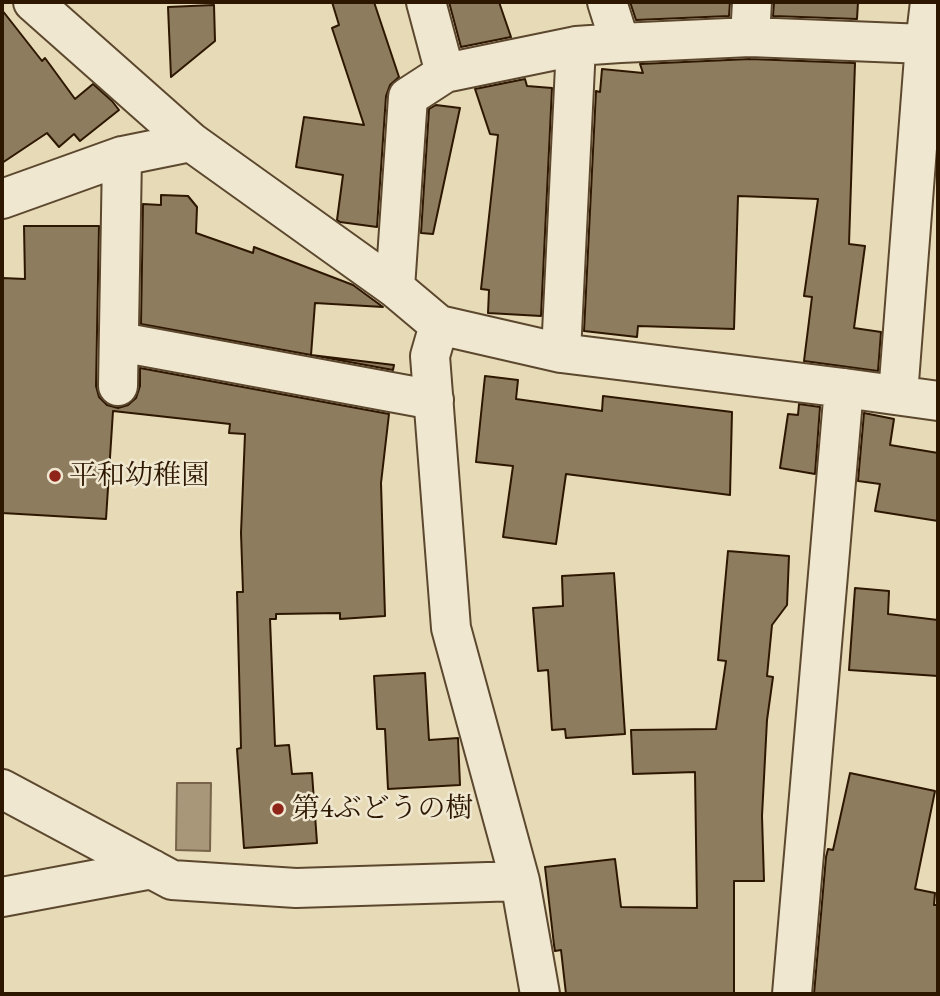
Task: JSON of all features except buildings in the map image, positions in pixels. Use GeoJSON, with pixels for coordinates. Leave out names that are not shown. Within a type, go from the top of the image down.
{"type":"FeatureCollection","features":[{"type":"Feature","properties":{"kind":"street"},"geometry":{"type":"LineString","coordinates":[[33,2],[191,142],[395,288],[439,325],[561,353],[938,401]]}},
{"type":"Feature","properties":{"kind":"street"},"geometry":{"type":"LineString","coordinates":[[426,2],[444,73]]}},
{"type":"Feature","properties":{"kind":"street"},"geometry":{"type":"LineString","coordinates":[[607,2],[620,43]]}},
{"type":"Feature","properties":{"kind":"street"},"geometry":{"type":"LineString","coordinates":[[898,395],[930,2]]}},
{"type":"Feature","properties":{"kind":"street"},"geometry":{"type":"LineString","coordinates":[[395,288],[408,97],[444,73],[576,46],[620,43],[751,19],[925,44]]}},
{"type":"Feature","properties":{"kind":"street"},"geometry":{"type":"LineString","coordinates":[[561,353],[576,46]]}},
{"type":"Feature","properties":{"kind":"street"},"geometry":{"type":"LineString","coordinates":[[2,199],[122,156],[191,142]]}},
{"type":"Feature","properties":{"kind":"street"},"geometry":{"type":"LineString","coordinates":[[118,386],[122,156]]}},
{"type":"Feature","properties":{"kind":"street"},"geometry":{"type":"LineString","coordinates":[[439,325],[430,356],[451,628],[520,881],[540,994]]}},
{"type":"Feature","properties":{"kind":"street"},"geometry":{"type":"LineString","coordinates":[[120,342],[434,400]]}},
{"type":"Feature","properties":{"kind":"street"},"geometry":{"type":"LineString","coordinates":[[792,994],[844,388]]}},
{"type":"Feature","properties":{"kind":"street"},"geometry":{"type":"LineString","coordinates":[[2,789],[172,880],[296,888],[520,881]]}},
{"type":"Feature","properties":{"kind":"street"},"geometry":{"type":"LineString","coordinates":[[2,897],[152,869]]}},
{"type":"Feature","properties":{"kind":"shaded area"},"geometry":{"type":"Polygon","coordinates":[[[177,783],[211,783],[210,851],[176,850],[177,783]]]}},
{"type":"Feature","properties":{"kind":"place","name":"平和幼稚園"},"geometry":{"type":"Point","coordinates":[55,476]}},
{"type":"Feature","properties":{"kind":"place","name":"第4ぶどうの樹"},"geometry":{"type":"Point","coordinates":[278,809]}}]}
